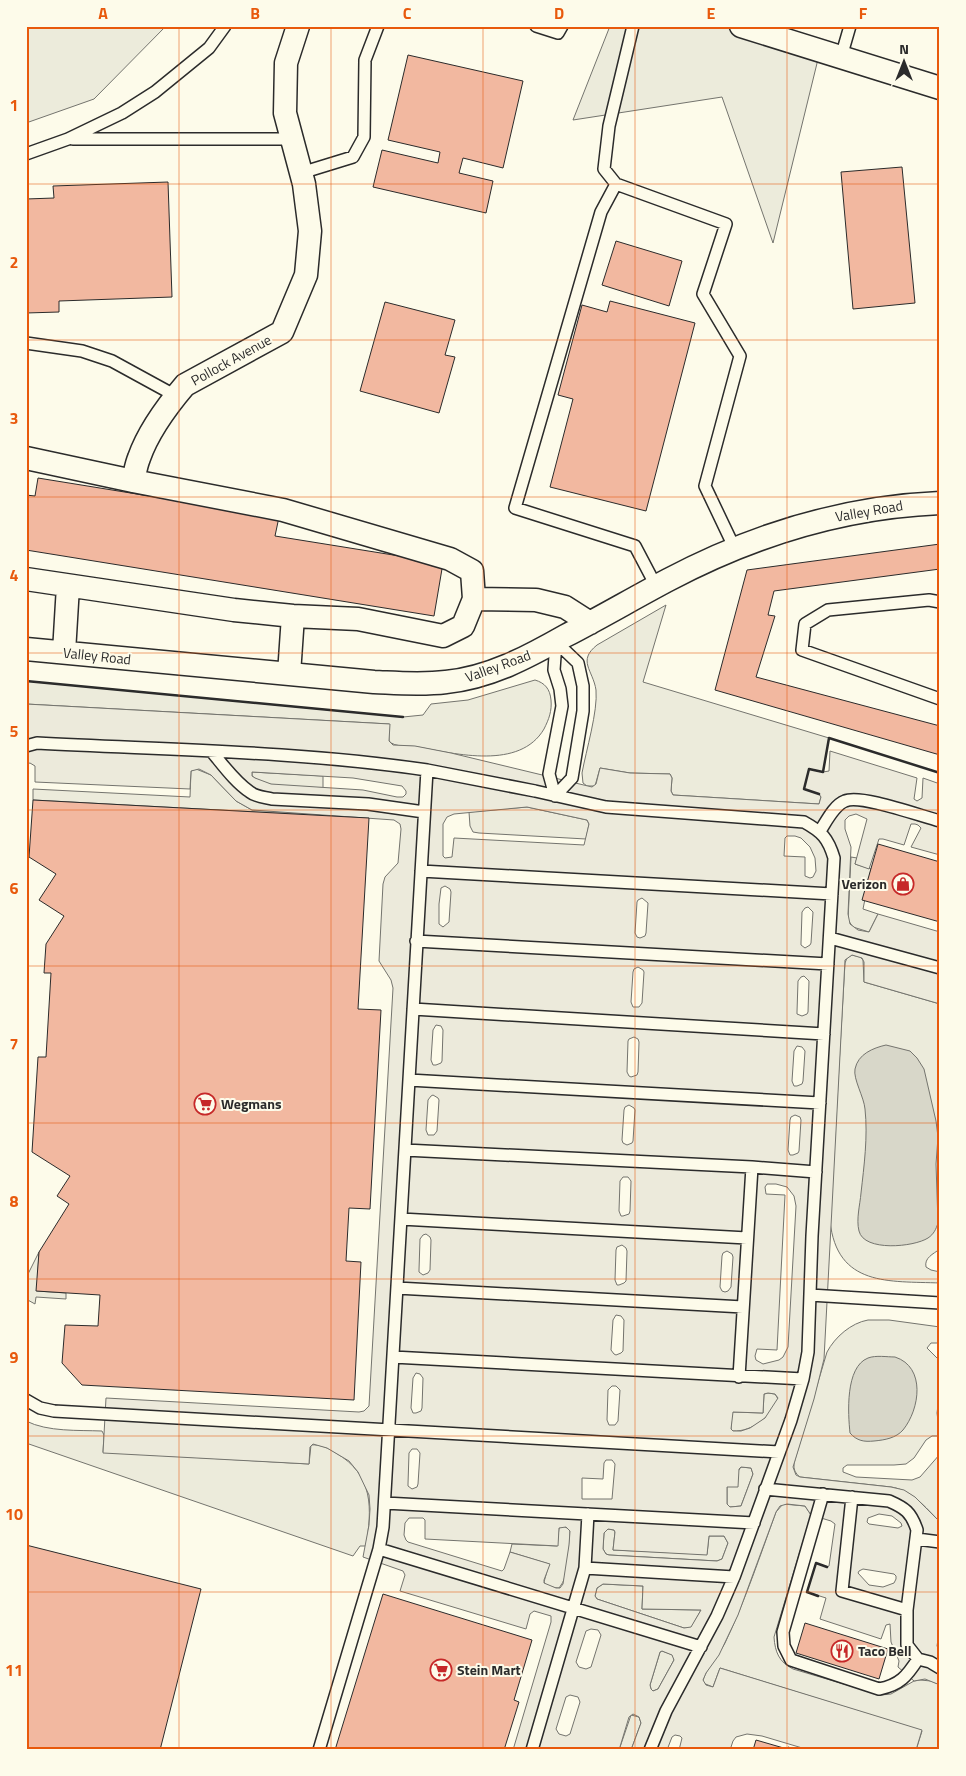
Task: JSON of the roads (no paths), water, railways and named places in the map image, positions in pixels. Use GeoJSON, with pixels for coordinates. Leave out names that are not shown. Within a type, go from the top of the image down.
{"type":"FeatureCollection","features":[{"type":"Feature","properties":{"kind":"street","name":"Pollock Avenue"},"geometry":{"type":"LineString","coordinates":[[133,481],[139,457],[164,410],[185,385],[282,332],[306,275],[310,231],[304,184],[284,112],[286,64],[298,26]]}},
{"type":"Feature","properties":{"kind":"street"},"geometry":{"type":"LineString","coordinates":[[741,26],[940,88]]}},
{"type":"Feature","properties":{"kind":"street"},"geometry":{"type":"LineString","coordinates":[[26,458],[283,510],[450,559],[472,571],[474,599],[463,626],[443,636],[358,619],[293,616],[234,610],[26,579]]}},
{"type":"Feature","properties":{"kind":"street","name":"Valley Road"},"geometry":{"type":"LineString","coordinates":[[26,649],[374,682],[411,684],[445,682],[484,674],[530,656],[656,586],[735,549],[785,530],[842,515],[884,507],[940,502]]}},
{"type":"Feature","properties":{"kind":"street"},"geometry":{"type":"LineString","coordinates":[[64,652],[68,586]]}},
{"type":"Feature","properties":{"kind":"street"},"geometry":{"type":"LineString","coordinates":[[474,599],[536,600],[564,607],[590,623]]}},
{"type":"Feature","properties":{"kind":"street"},"geometry":{"type":"LineString","coordinates":[[289,674],[293,616]]}},
{"type":"Feature","properties":{"kind":"lane"},"geometry":{"type":"LineString","coordinates":[[26,154],[68,139],[114,117],[155,92],[209,48],[225,26]]}},
{"type":"Feature","properties":{"kind":"lane"},"geometry":{"type":"LineString","coordinates":[[301,173],[353,157],[364,138],[366,60],[378,26]]}},
{"type":"Feature","properties":{"kind":"lane"},"geometry":{"type":"LineString","coordinates":[[536,26],[558,33],[562,26]]}},
{"type":"Feature","properties":{"kind":"lane"},"geometry":{"type":"LineString","coordinates":[[633,26],[609,126],[604,169],[616,184],[726,224],[703,294],[740,356],[705,486],[735,549]]}},
{"type":"Feature","properties":{"kind":"lane"},"geometry":{"type":"LineString","coordinates":[[841,57],[850,26]]}},
{"type":"Feature","properties":{"kind":"lane"},"geometry":{"type":"LineString","coordinates":[[68,139],[292,139]]}},
{"type":"Feature","properties":{"kind":"lane"},"geometry":{"type":"LineString","coordinates":[[616,184],[601,212],[515,508],[635,546],[656,586]]}},
{"type":"Feature","properties":{"kind":"lane"},"geometry":{"type":"LineString","coordinates":[[26,343],[82,351],[112,362],[176,396]]}},
{"type":"Feature","properties":{"kind":"lane"},"geometry":{"type":"LineString","coordinates":[[940,602],[929,600],[828,610],[805,624],[802,650],[940,699]]}},
{"type":"Feature","properties":{"kind":"lane"},"geometry":{"type":"LineString","coordinates":[[555,796],[572,778],[583,712],[583,686],[578,663],[556,642]]}},
{"type":"Feature","properties":{"kind":"lane"},"geometry":{"type":"LineString","coordinates":[[555,796],[549,774],[562,706],[554,670],[556,642]]}},
{"type":"Feature","properties":{"kind":"lane"},"geometry":{"type":"LineString","coordinates":[[26,746],[37,744],[266,754],[388,764],[427,770],[606,807],[804,822],[820,831],[830,846],[834,858],[830,938],[816,1172],[808,1352],[803,1379],[734,1577],[717,1616],[666,1711],[650,1750]]}},
{"type":"Feature","properties":{"kind":"lane"},"geometry":{"type":"LineString","coordinates":[[212,752],[234,778],[250,792],[259,796],[272,799],[368,804],[424,812]]}},
{"type":"Feature","properties":{"kind":"lane"},"geometry":{"type":"LineString","coordinates":[[319,1750],[380,1548],[385,1503],[427,770]]}},
{"type":"Feature","properties":{"kind":"lane"},"geometry":{"type":"LineString","coordinates":[[820,831],[833,812],[844,801],[860,799],[935,820]]}},
{"type":"Feature","properties":{"kind":"lane"},"geometry":{"type":"LineString","coordinates":[[421,871],[832,894]]}},
{"type":"Feature","properties":{"kind":"lane"},"geometry":{"type":"LineString","coordinates":[[830,938],[940,968]]}},
{"type":"Feature","properties":{"kind":"lane"},"geometry":{"type":"LineString","coordinates":[[416,941],[828,964]]}},
{"type":"Feature","properties":{"kind":"lane"},"geometry":{"type":"LineString","coordinates":[[413,1009],[824,1034]]}},
{"type":"Feature","properties":{"kind":"lane"},"geometry":{"type":"LineString","coordinates":[[409,1080],[820,1103]]}},
{"type":"Feature","properties":{"kind":"lane"},"geometry":{"type":"LineString","coordinates":[[405,1150],[752,1167],[816,1172]]}},
{"type":"Feature","properties":{"kind":"lane"},"geometry":{"type":"LineString","coordinates":[[739,1377],[752,1167]]}},
{"type":"Feature","properties":{"kind":"lane"},"geometry":{"type":"LineString","coordinates":[[401,1219],[747,1238]]}},
{"type":"Feature","properties":{"kind":"lane"},"geometry":{"type":"LineString","coordinates":[[397,1288],[743,1307]]}},
{"type":"Feature","properties":{"kind":"lane"},"geometry":{"type":"LineString","coordinates":[[810,1295],[940,1303]]}},
{"type":"Feature","properties":{"kind":"lane"},"geometry":{"type":"LineString","coordinates":[[393,1357],[803,1379]]}},
{"type":"Feature","properties":{"kind":"lane"},"geometry":{"type":"LineString","coordinates":[[26,1400],[40,1408],[54,1411],[779,1452]]}},
{"type":"Feature","properties":{"kind":"lane"},"geometry":{"type":"LineString","coordinates":[[765,1489],[889,1501],[904,1507],[913,1519],[916,1530],[907,1610],[907,1645],[918,1659],[930,1662],[940,1668]]}},
{"type":"Feature","properties":{"kind":"lane"},"geometry":{"type":"LineString","coordinates":[[823,1494],[783,1632],[784,1646],[791,1660],[879,1689],[892,1686],[908,1674],[918,1659]]}},
{"type":"Feature","properties":{"kind":"lane"},"geometry":{"type":"LineString","coordinates":[[852,1497],[842,1590],[907,1610]]}},
{"type":"Feature","properties":{"kind":"lane"},"geometry":{"type":"LineString","coordinates":[[385,1503],[754,1523]]}},
{"type":"Feature","properties":{"kind":"lane"},"geometry":{"type":"LineString","coordinates":[[532,1750],[585,1568],[588,1514]]}},
{"type":"Feature","properties":{"kind":"lane"},"geometry":{"type":"LineString","coordinates":[[916,1539],[940,1542]]}},
{"type":"Feature","properties":{"kind":"lane"},"geometry":{"type":"LineString","coordinates":[[380,1548],[700,1647]]}},
{"type":"Feature","properties":{"kind":"lane"},"geometry":{"type":"LineString","coordinates":[[585,1568],[734,1577]]}},
{"type":"Feature","properties":{"kind":"place","name":"Verizon"},"geometry":{"type":"Point","coordinates":[903,884]}},
{"type":"Feature","properties":{"kind":"place","name":"Wegmans"},"geometry":{"type":"Point","coordinates":[205,1104]}},
{"type":"Feature","properties":{"kind":"place","name":"Taco Bell"},"geometry":{"type":"Point","coordinates":[842,1651]}},
{"type":"Feature","properties":{"kind":"place","name":"Stein Mart"},"geometry":{"type":"Point","coordinates":[441,1670]}}]}
